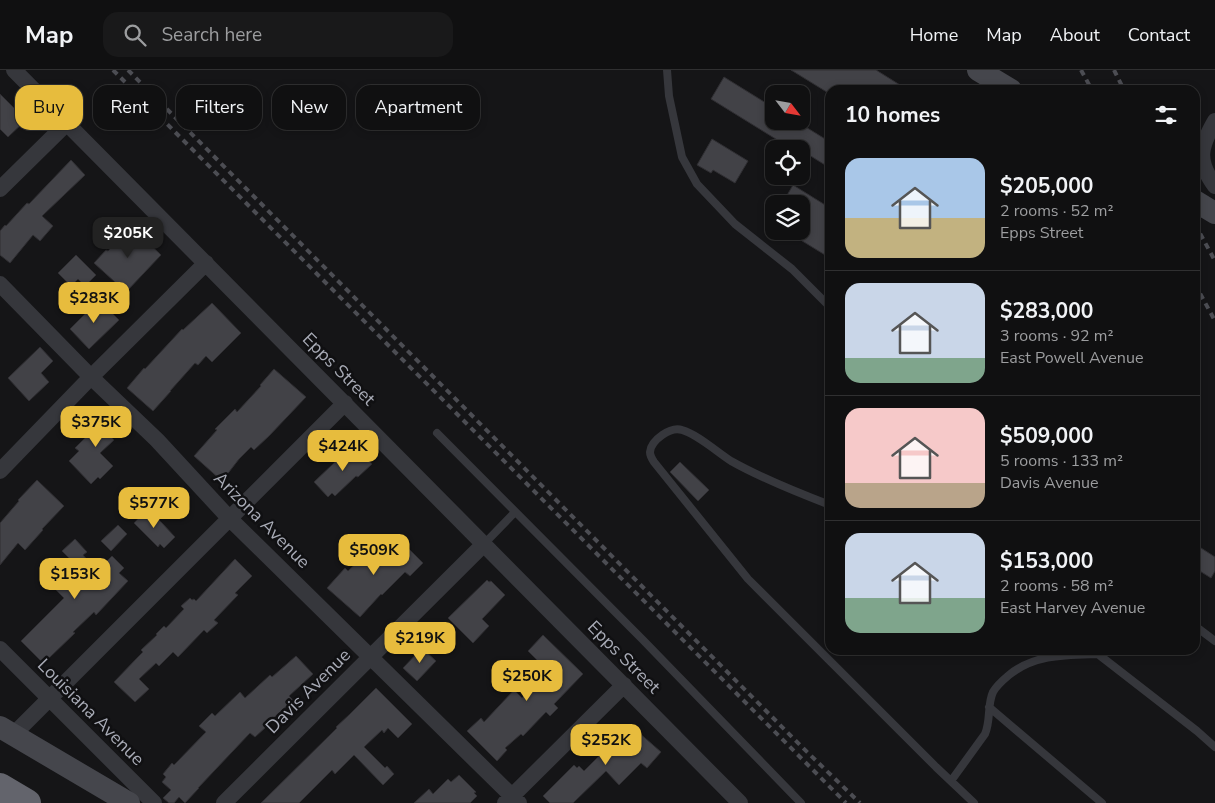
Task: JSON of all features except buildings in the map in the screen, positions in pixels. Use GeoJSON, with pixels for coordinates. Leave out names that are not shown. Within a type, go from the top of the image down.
{"type":"FeatureCollection","features":[{"type":"Feature","properties":{"kind":"highway"},"geometry":{"type":"LineString","coordinates":[[0,787],[27,803]]}},
{"type":"Feature","properties":{"kind":"main road"},"geometry":{"type":"LineString","coordinates":[[978,70],[1003,85]]}},
{"type":"Feature","properties":{"kind":"main road"},"geometry":{"type":"LineString","coordinates":[[1200,204],[1215,214]]}},
{"type":"Feature","properties":{"kind":"main road"},"geometry":{"type":"LineString","coordinates":[[6,731],[129,803]]}},
{"type":"Feature","properties":{"kind":"street","name":"Epps Street"},"geometry":{"type":"LineString","coordinates":[[14,70],[29,85]]}},
{"type":"Feature","properties":{"kind":"street"},"geometry":{"type":"LineString","coordinates":[[1215,121],[1207,134],[1202,150],[1206,174],[1215,186]]}},
{"type":"Feature","properties":{"kind":"street"},"geometry":{"type":"LineString","coordinates":[[0,189],[60,130]]}},
{"type":"Feature","properties":{"kind":"street","name":"Epps Street"},"geometry":{"type":"LineString","coordinates":[[74,130],[740,803]]}},
{"type":"Feature","properties":{"kind":"street"},"geometry":{"type":"LineString","coordinates":[[0,471],[206,263]]}},
{"type":"Feature","properties":{"kind":"street","name":"Arizona Avenue"},"geometry":{"type":"LineString","coordinates":[[0,284],[91,377],[157,440],[230,519],[371,657],[512,801]]}},
{"type":"Feature","properties":{"kind":"street"},"geometry":{"type":"LineString","coordinates":[[6,731],[50,698],[345,404]]}},
{"type":"Feature","properties":{"kind":"street","name":"Davis Avenue"},"geometry":{"type":"LineString","coordinates":[[224,803],[484,544]]}},
{"type":"Feature","properties":{"kind":"street","name":"Louisiana Avenue"},"geometry":{"type":"LineString","coordinates":[[0,648],[154,803]]}},
{"type":"Feature","properties":{"kind":"street"},"geometry":{"type":"LineString","coordinates":[[512,801],[624,685]]}},
{"type":"Feature","properties":{"kind":"lane"},"geometry":{"type":"LineString","coordinates":[[667,70],[669,96],[682,157],[697,184],[735,224],[792,269],[825,302]]}},
{"type":"Feature","properties":{"kind":"lane"},"geometry":{"type":"LineString","coordinates":[[825,503],[757,475],[680,429],[673,429],[666,433],[652,445],[650,450],[650,455],[654,462],[748,579],[974,803]]}},
{"type":"Feature","properties":{"kind":"lane"},"geometry":{"type":"LineString","coordinates":[[437,433],[801,803]]}},
{"type":"Feature","properties":{"kind":"lane"},"geometry":{"type":"LineString","coordinates":[[484,544],[515,512]]}},
{"type":"Feature","properties":{"kind":"lane"},"geometry":{"type":"LineString","coordinates":[[1200,630],[1215,641]]}},
{"type":"Feature","properties":{"kind":"lane"},"geometry":{"type":"LineString","coordinates":[[951,781],[985,734],[988,726],[992,694],[998,684],[1024,665],[1035,660],[1062,655]]}},
{"type":"Feature","properties":{"kind":"lane"},"geometry":{"type":"LineString","coordinates":[[1099,655],[1197,731],[1215,748]]}},
{"type":"Feature","properties":{"kind":"lane"},"geometry":{"type":"LineString","coordinates":[[989,707],[1102,803]]}},
{"type":"Feature","properties":{"kind":"railway"},"geometry":{"type":"LineString","coordinates":[[113,70],[846,803]]}},
{"type":"Feature","properties":{"kind":"railway"},"geometry":{"type":"LineString","coordinates":[[128,70],[860,803]]}},
{"type":"Feature","properties":{"kind":"railway"},"geometry":{"type":"LineString","coordinates":[[1081,70],[1089,85]]}},
{"type":"Feature","properties":{"kind":"railway"},"geometry":{"type":"LineString","coordinates":[[1114,70],[1122,85]]}},
{"type":"Feature","properties":{"kind":"railway"},"geometry":{"type":"LineString","coordinates":[[1200,233],[1215,261]]}},
{"type":"Feature","properties":{"kind":"railway"},"geometry":{"type":"LineString","coordinates":[[1200,293],[1215,321]]}}]}
